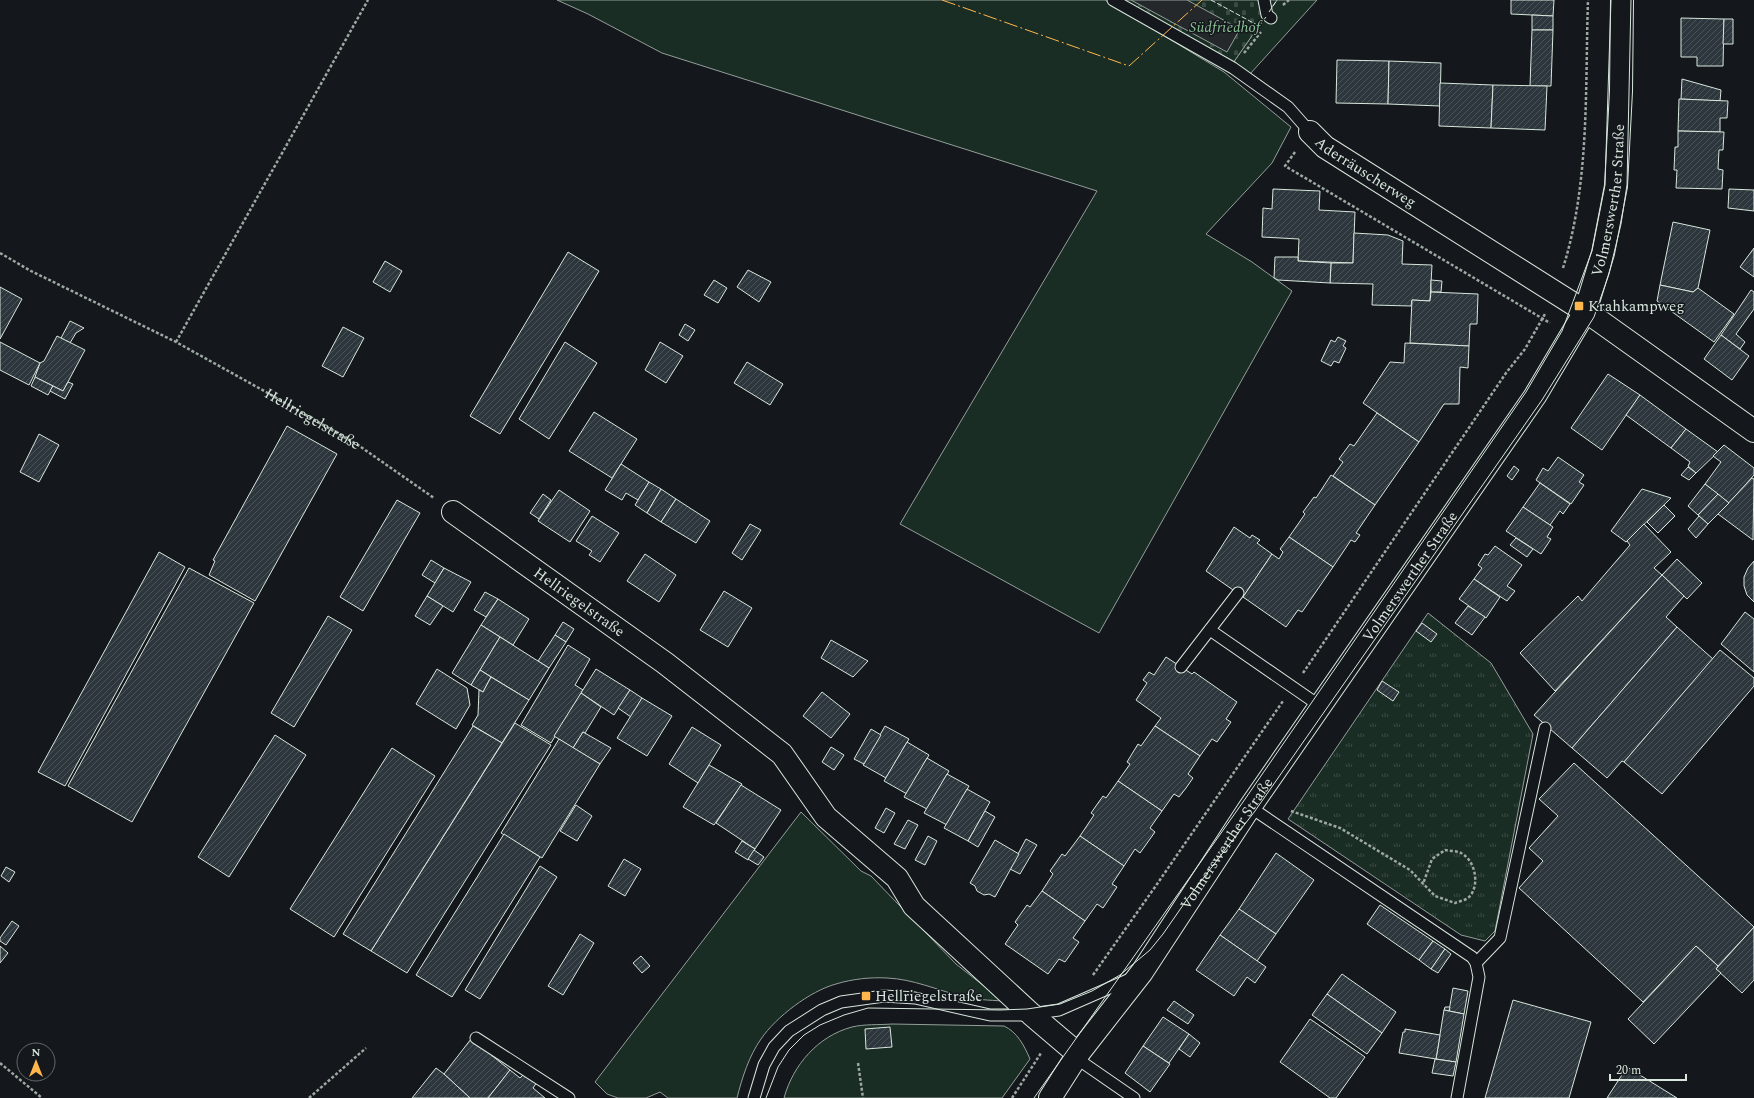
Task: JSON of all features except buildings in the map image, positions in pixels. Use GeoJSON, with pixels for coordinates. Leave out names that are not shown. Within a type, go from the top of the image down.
{"type":"FeatureCollection","features":[{"type":"Feature","properties":{"kind":"street","name":"Volmerswerther Straße"},"geometry":{"type":"LineString","coordinates":[[1050,1098],[1077,1056],[1142,972],[1250,807],[1535,396],[1585,312],[1603,253],[1616,186],[1621,91],[1622,0]]}},
{"type":"Feature","properties":{"kind":"street","name":"Aderräuscherweg"},"geometry":{"type":"LineString","coordinates":[[1310,132],[1325,147],[1585,312]]}},
{"type":"Feature","properties":{"kind":"street"},"geometry":{"type":"LineString","coordinates":[[1585,312],[1754,432]]}},
{"type":"Feature","properties":{"kind":"street","name":"Hellriegelstraße"},"geometry":{"type":"LineString","coordinates":[[453,512],[665,664],[782,754],[826,817],[897,878],[914,906],[1077,1056]]}},
{"type":"Feature","properties":{"kind":"lane","name":"Aderräuscherweg"},"geometry":{"type":"LineString","coordinates":[[1112,0],[1233,68],[1288,107],[1310,132]]}},
{"type":"Feature","properties":{"kind":"lane"},"geometry":{"type":"LineString","coordinates":[[1264,0],[1267,15],[1272,18]]}},
{"type":"Feature","properties":{"kind":"lane"},"geometry":{"type":"LineString","coordinates":[[1181,667],[1238,593]]}},
{"type":"Feature","properties":{"kind":"lane"},"geometry":{"type":"LineString","coordinates":[[1210,630],[1320,706]]}},
{"type":"Feature","properties":{"kind":"lane"},"geometry":{"type":"LineString","coordinates":[[1476,963],[1500,938],[1545,728]]}},
{"type":"Feature","properties":{"kind":"lane"},"geometry":{"type":"LineString","coordinates":[[1250,807],[1472,957],[1476,963],[1479,977],[1457,1098]]}},
{"type":"Feature","properties":{"kind":"lane"},"geometry":{"type":"LineString","coordinates":[[754,1098],[764,1065],[774,1047],[789,1031],[822,1010],[840,1002],[884,996],[915,998],[990,1016],[1031,1014],[1059,1010],[1122,984],[1142,972]]}},
{"type":"Feature","properties":{"kind":"lane"},"geometry":{"type":"LineString","coordinates":[[476,1038],[514,1068],[569,1098]]}},
{"type":"Feature","properties":{"kind":"lane"},"geometry":{"type":"LineString","coordinates":[[1077,1056],[1134,1098]]}},
{"type":"Feature","properties":{"kind":"path"},"geometry":{"type":"LineString","coordinates":[[176,342],[368,0]]}},
{"type":"Feature","properties":{"kind":"path"},"geometry":{"type":"LineString","coordinates":[[1562,268],[1576,218],[1580,185],[1585,113],[1588,0]]}},
{"type":"Feature","properties":{"kind":"path"},"geometry":{"type":"LineString","coordinates":[[1310,132],[1285,166],[1571,336]]}},
{"type":"Feature","properties":{"kind":"path","name":"Hellriegelstraße"},"geometry":{"type":"LineString","coordinates":[[0,253],[176,342],[266,392],[358,445],[453,512]]}},
{"type":"Feature","properties":{"kind":"path"},"geometry":{"type":"LineString","coordinates":[[1089,980],[1293,687],[1506,373],[1524,349],[1548,308]]}},
{"type":"Feature","properties":{"kind":"path"},"geometry":{"type":"LineString","coordinates":[[1286,810],[1340,828],[1410,870],[1434,896],[1456,903],[1469,898],[1475,887],[1475,874],[1471,861],[1460,852],[1445,850],[1432,859],[1423,884]]}},
{"type":"Feature","properties":{"kind":"path"},"geometry":{"type":"LineString","coordinates":[[308,1098],[366,1048]]}},
{"type":"Feature","properties":{"kind":"path"},"geometry":{"type":"LineString","coordinates":[[1012,1098],[1042,1051]]}},
{"type":"Feature","properties":{"kind":"path"},"geometry":{"type":"LineString","coordinates":[[858,1063],[863,1098]]}},
{"type":"Feature","properties":{"kind":"path"},"geometry":{"type":"LineString","coordinates":[[0,1064],[42,1098]]}},
{"type":"Feature","properties":{"kind":"green space"},"geometry":{"type":"Polygon","coordinates":[[[557,0],[1105,0],[1224,72],[1291,127],[1272,163],[1206,234],[1252,262],[1292,291],[1099,633],[900,524],[1097,191],[662,53],[588,14],[557,0]]]}},
{"type":"Feature","properties":{"kind":"green space","name":"Südfriedhof"},"geometry":{"type":"Polygon","coordinates":[[[1119,0],[1277,0],[1233,63],[1119,0]]]}},
{"type":"Feature","properties":{"kind":"green space"},"geometry":{"type":"Polygon","coordinates":[[[1277,0],[1317,0],[1250,74],[1233,63],[1277,0]]]}},
{"type":"Feature","properties":{"kind":"green space"},"geometry":{"type":"Polygon","coordinates":[[[1428,613],[1491,663],[1533,734],[1495,931],[1485,941],[1461,935],[1288,819],[1428,613]]]}},
{"type":"Feature","properties":{"kind":"green space"},"geometry":{"type":"Polygon","coordinates":[[[801,812],[861,871],[871,876],[956,964],[1003,1001],[982,1000],[952,994],[906,980],[868,978],[842,982],[815,992],[794,1006],[775,1022],[761,1039],[749,1060],[737,1098],[668,1098],[660,1092],[646,1098],[618,1098],[607,1094],[595,1082],[801,812]]]}},
{"type":"Feature","properties":{"kind":"green space"},"geometry":{"type":"Polygon","coordinates":[[[892,1024],[1004,1026],[1013,1032],[1020,1040],[1030,1059],[1002,1098],[784,1098],[788,1086],[801,1063],[828,1037],[852,1027],[892,1024]]]}},
{"type":"Feature","properties":{"kind":"shaded area","name":"Südfriedhof"},"geometry":{"type":"Polygon","coordinates":[[[1131,0],[1187,0],[1240,29],[1227,52],[1131,0]]]}},
{"type":"Feature","properties":{"kind":"tram line"},"geometry":{"type":"LineString","coordinates":[[1034,1098],[1243,802],[1526,392],[1562,331],[1592,251],[1605,185],[1611,0]]}},
{"type":"Feature","properties":{"kind":"tram line"},"geometry":{"type":"LineString","coordinates":[[766,1098],[778,1067],[789,1050],[804,1035],[820,1025],[844,1015],[868,1008],[1000,1010],[1027,1009],[1060,1004],[1092,991],[1120,975],[1150,950],[1163,934],[1188,898],[1255,811],[1542,400],[1594,317],[1609,274],[1621,224],[1627,185],[1631,0]]}},
{"type":"Feature","properties":{"kind":"fence"},"geometry":{"type":"LineString","coordinates":[[1211,0],[1259,26],[1266,17]]}},
{"type":"Feature","properties":{"kind":"fence"},"geometry":{"type":"LineString","coordinates":[[1269,12],[1277,0]]}},
{"type":"Feature","properties":{"kind":"power"},"geometry":{"type":"LineString","coordinates":[[942,0],[1129,66],[1202,0]]}},
{"type":"Feature","properties":{"kind":"place","name":"Krahkampweg"},"geometry":{"type":"Point","coordinates":[1579,306]}},
{"type":"Feature","properties":{"kind":"place","name":"Hellriegelstraße"},"geometry":{"type":"Point","coordinates":[866,996]}}]}
